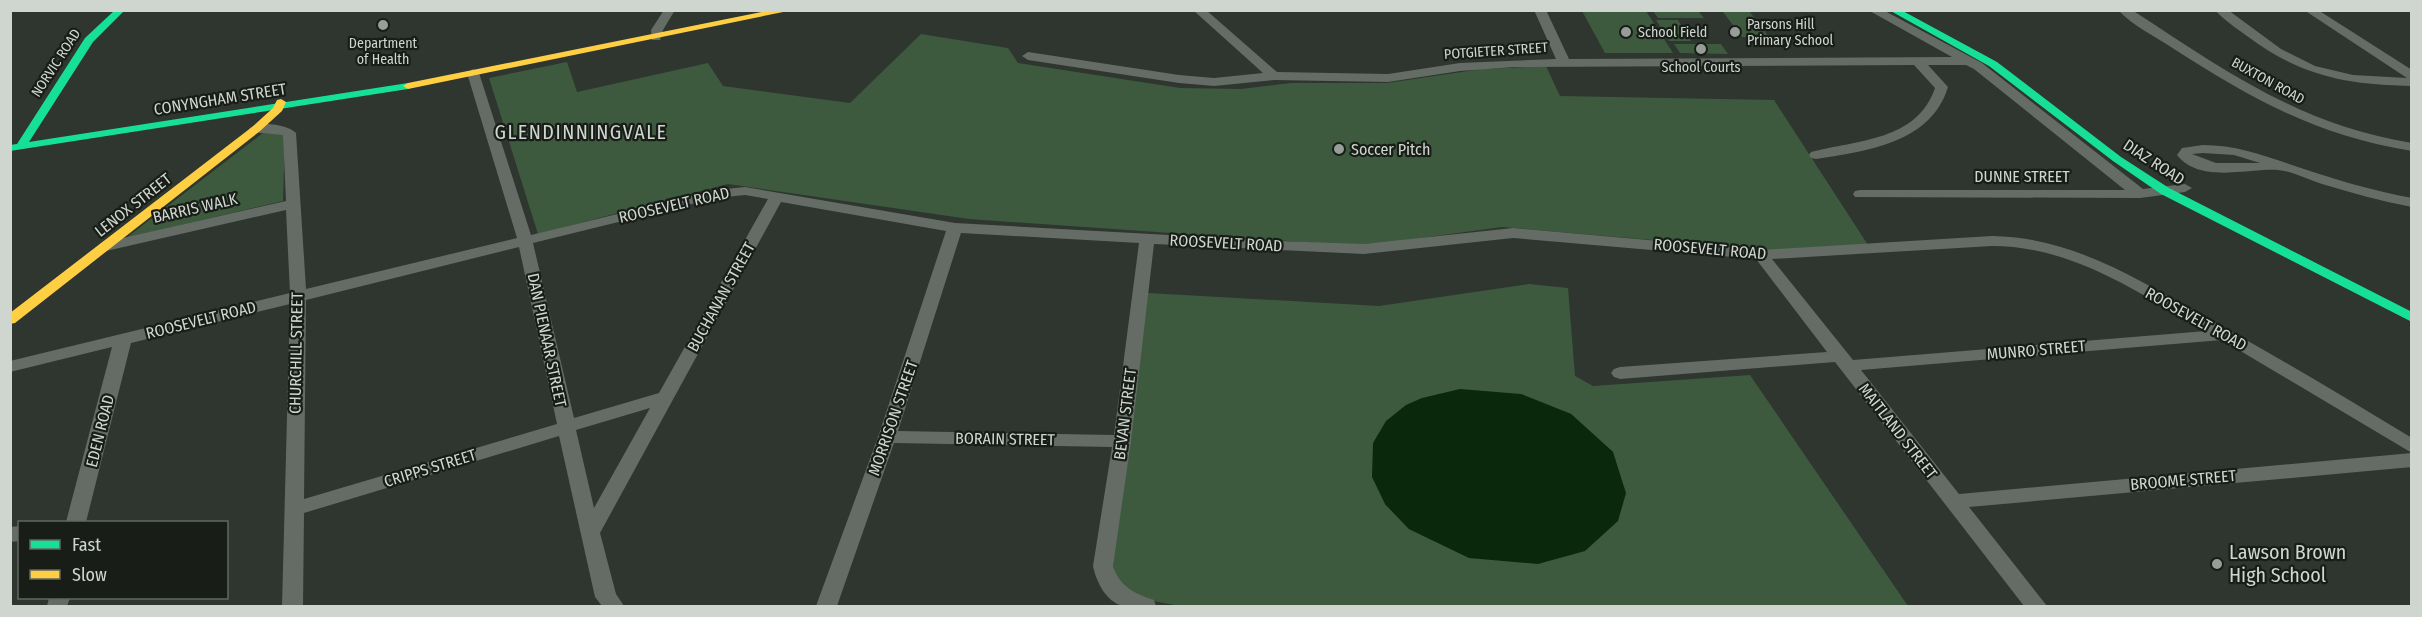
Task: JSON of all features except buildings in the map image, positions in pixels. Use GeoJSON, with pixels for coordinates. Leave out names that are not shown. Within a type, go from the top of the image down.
{"type":"FeatureCollection","features":[{"type":"Feature","properties":{"kind":"street","name":"NORVIC ROAD"},"geometry":{"type":"LineString","coordinates":[[16,144],[89,40],[121,10]]}},
{"type":"Feature","properties":{"kind":"street"},"geometry":{"type":"LineString","coordinates":[[656,37],[657,30],[670,10]]}},
{"type":"Feature","properties":{"kind":"street","name":"CONYNGHAM STREET"},"geometry":{"type":"LineString","coordinates":[[16,144],[46,137],[272,106],[473,74],[789,10]]}},
{"type":"Feature","properties":{"kind":"street"},"geometry":{"type":"LineString","coordinates":[[1197,10],[1274,76]]}},
{"type":"Feature","properties":{"kind":"street"},"geometry":{"type":"LineString","coordinates":[[1540,10],[1564,62]]}},
{"type":"Feature","properties":{"kind":"street","name":"DIAZ ROAD"},"geometry":{"type":"LineString","coordinates":[[1873,10],[1970,61],[1996,78],[2140,194]]}},
{"type":"Feature","properties":{"kind":"street","name":"DIAZ ROAD"},"geometry":{"type":"LineString","coordinates":[[1893,10],[1993,64],[2117,159],[2165,190],[2412,318]]}},
{"type":"Feature","properties":{"kind":"street"},"geometry":{"type":"LineString","coordinates":[[1917,10],[2018,66]]}},
{"type":"Feature","properties":{"kind":"street","name":"BUXTON ROAD"},"geometry":{"type":"LineString","coordinates":[[2123,10],[2244,86],[2304,118],[2354,136],[2412,147]]}},
{"type":"Feature","properties":{"kind":"street"},"geometry":{"type":"LineString","coordinates":[[2220,10],[2288,58],[2318,71],[2359,80],[2412,82]]}},
{"type":"Feature","properties":{"kind":"street"},"geometry":{"type":"LineString","coordinates":[[2308,10],[2412,76]]}},
{"type":"Feature","properties":{"kind":"street","name":"NORVIC ROAD"},"geometry":{"type":"LineString","coordinates":[[59,112],[87,65],[100,29]]}},
{"type":"Feature","properties":{"kind":"street","name":"POTGIETER STREET"},"geometry":{"type":"LineString","coordinates":[[1028,56],[1197,81],[1231,82],[1274,76],[1376,79],[1478,65],[1564,62],[1970,61]]}},
{"type":"Feature","properties":{"kind":"street"},"geometry":{"type":"LineString","coordinates":[[1816,155],[1881,141],[1926,118],[1942,87],[1917,61]]}},
{"type":"Feature","properties":{"kind":"street","name":"DAN PIENAAR STREET"},"geometry":{"type":"LineString","coordinates":[[473,74],[525,240],[590,533],[606,597],[614,606]]}},
{"type":"Feature","properties":{"kind":"street","name":"LENOX STREET"},"geometry":{"type":"LineString","coordinates":[[10,320],[256,129],[272,106]]}},
{"type":"Feature","properties":{"kind":"street","name":"CHURCHILL STREET"},"geometry":{"type":"LineString","coordinates":[[256,129],[283,130],[289,133],[298,296],[292,606]]}},
{"type":"Feature","properties":{"kind":"street"},"geometry":{"type":"LineString","coordinates":[[2280,166],[2205,166],[2191,162],[2184,155],[2187,151],[2193,150],[2228,149],[2260,157],[2280,166],[2342,186],[2412,203]]}},
{"type":"Feature","properties":{"kind":"street","name":"DIAZ ROAD"},"geometry":{"type":"LineString","coordinates":[[2131,152],[2218,208],[2412,305]]}},
{"type":"Feature","properties":{"kind":"street","name":"DUNNE STREET"},"geometry":{"type":"LineString","coordinates":[[1860,194],[2140,194],[2185,188]]}},
{"type":"Feature","properties":{"kind":"street","name":"ROOSEVELT ROAD"},"geometry":{"type":"LineString","coordinates":[[10,367],[716,194],[745,191],[955,228],[1364,249],[1513,233],[1761,255],[1992,242],[2036,245],[2069,253],[2101,266],[2286,369],[2412,447]]}},
{"type":"Feature","properties":{"kind":"street","name":"BUCHANAN STREET"},"geometry":{"type":"LineString","coordinates":[[590,533],[777,196]]}},
{"type":"Feature","properties":{"kind":"street","name":"BARRIS WALK"},"geometry":{"type":"LineString","coordinates":[[106,246],[293,204]]}},
{"type":"Feature","properties":{"kind":"street","name":"MORRISON STREET"},"geometry":{"type":"LineString","coordinates":[[826,606],[887,437],[955,228]]}},
{"type":"Feature","properties":{"kind":"street","name":"BEVAN STREET"},"geometry":{"type":"LineString","coordinates":[[1146,606],[1124,598],[1112,587],[1103,566],[1122,441],[1147,239]]}},
{"type":"Feature","properties":{"kind":"street","name":"MAITLAND STREET"},"geometry":{"type":"LineString","coordinates":[[1761,255],[2036,606]]}},
{"type":"Feature","properties":{"kind":"street","name":"MUNRO STREET"},"geometry":{"type":"LineString","coordinates":[[1620,373],[1843,361],[2225,335]]}},
{"type":"Feature","properties":{"kind":"street","name":"EDEN ROAD"},"geometry":{"type":"LineString","coordinates":[[71,521],[123,339]]}},
{"type":"Feature","properties":{"kind":"street"},"geometry":{"type":"LineString","coordinates":[[566,427],[666,398]]}},
{"type":"Feature","properties":{"kind":"street","name":"CRIPPS STREET"},"geometry":{"type":"LineString","coordinates":[[294,508],[566,427]]}},
{"type":"Feature","properties":{"kind":"street","name":"BORAIN STREET"},"geometry":{"type":"LineString","coordinates":[[887,437],[1122,441]]}},
{"type":"Feature","properties":{"kind":"street","name":"BROOME STREET"},"geometry":{"type":"LineString","coordinates":[[1954,501],[2412,460]]}},
{"type":"Feature","properties":{"kind":"shaded area","name":"School Field"},"geometry":{"type":"Polygon","coordinates":[[[1582,11],[1646,11],[1673,53],[1605,53],[1582,11]]]}},
{"type":"Feature","properties":{"kind":"shaded area","name":"School Courts"},"geometry":{"type":"Polygon","coordinates":[[[1653,11],[1698,11],[1704,18],[1658,18],[1653,11]]]}},
{"type":"Feature","properties":{"kind":"shaded area"},"geometry":{"type":"Polygon","coordinates":[[[1723,12],[1750,12],[1769,37],[1742,37],[1723,12]]]}},
{"type":"Feature","properties":{"kind":"shaded area","name":"School Courts"},"geometry":{"type":"Polygon","coordinates":[[[1656,20],[1678,20],[1691,41],[1669,41],[1656,20]]]}},
{"type":"Feature","properties":{"kind":"shaded area"},"geometry":{"type":"Polygon","coordinates":[[[921,34],[1008,48],[1018,63],[1180,88],[1241,89],[1291,83],[1387,83],[1482,69],[1546,66],[1560,96],[1774,100],[1868,245],[1770,250],[1502,227],[1384,243],[1345,245],[969,219],[728,184],[538,234],[489,78],[567,62],[577,92],[708,63],[723,86],[850,103],[921,34]]]}},
{"type":"Feature","properties":{"kind":"shaded area","name":"School Courts"},"geometry":{"type":"Polygon","coordinates":[[[1674,44],[1721,44],[1728,54],[1680,53],[1674,44]]]}},
{"type":"Feature","properties":{"kind":"shaded area"},"geometry":{"type":"Polygon","coordinates":[[[263,133],[285,134],[283,201],[126,238],[263,133]]]}},
{"type":"Feature","properties":{"kind":"shaded area"},"geometry":{"type":"Polygon","coordinates":[[[1529,284],[1568,288],[1575,376],[1593,386],[1750,375],[1908,606],[1180,606],[1136,595],[1119,582],[1113,561],[1148,293],[1379,306],[1529,284]],[[1521,394],[1385,504],[1409,529],[1470,558],[1613,452],[1571,414],[1521,394]]]}},
{"type":"Feature","properties":{"kind":"shaded area"},"geometry":{"type":"Polygon","coordinates":[[[1460,389],[1521,394],[1571,414],[1613,452],[1626,493],[1618,521],[1585,551],[1538,564],[1469,558],[1409,529],[1385,504],[1372,477],[1373,443],[1386,421],[1406,405],[1422,398],[1460,389]]]}},
{"type":"Feature","properties":{"kind":"traffic: fast"},"geometry":{"type":"LineString","coordinates":[[21,146],[89,40],[121,10]]}},
{"type":"Feature","properties":{"kind":"traffic: fast"},"geometry":{"type":"LineString","coordinates":[[1893,10],[1993,64],[2117,159],[2165,191],[2412,318]]}},
{"type":"Feature","properties":{"kind":"traffic: fast"},"geometry":{"type":"LineString","coordinates":[[10,148],[408,86]]}},
{"type":"Feature","properties":{"kind":"traffic: slow"},"geometry":{"type":"LineString","coordinates":[[408,86],[789,10]]}},
{"type":"Feature","properties":{"kind":"traffic: slow"},"geometry":{"type":"LineString","coordinates":[[10,320],[256,129],[278,109],[281,102]]}},
{"type":"Feature","properties":{"kind":"place","name":"Department of Health"},"geometry":{"type":"Point","coordinates":[383,25]}},
{"type":"Feature","properties":{"kind":"place","name":"School Field"},"geometry":{"type":"Point","coordinates":[1626,32]}},
{"type":"Feature","properties":{"kind":"place","name":"Parsons Hill Primary School"},"geometry":{"type":"Point","coordinates":[1735,32]}},
{"type":"Feature","properties":{"kind":"place","name":"School Courts"},"geometry":{"type":"Point","coordinates":[1701,49]}},
{"type":"Feature","properties":{"kind":"place","name":"Soccer Pitch"},"geometry":{"type":"Point","coordinates":[1339,149]}},
{"type":"Feature","properties":{"kind":"place","name":"Lawson Brown High School"},"geometry":{"type":"Point","coordinates":[2217,564]}},
{"type":"Feature","properties":{"kind":"district","name":"GLENDINNINGVALE"},"geometry":{"type":"Point","coordinates":[581,132]}}]}
